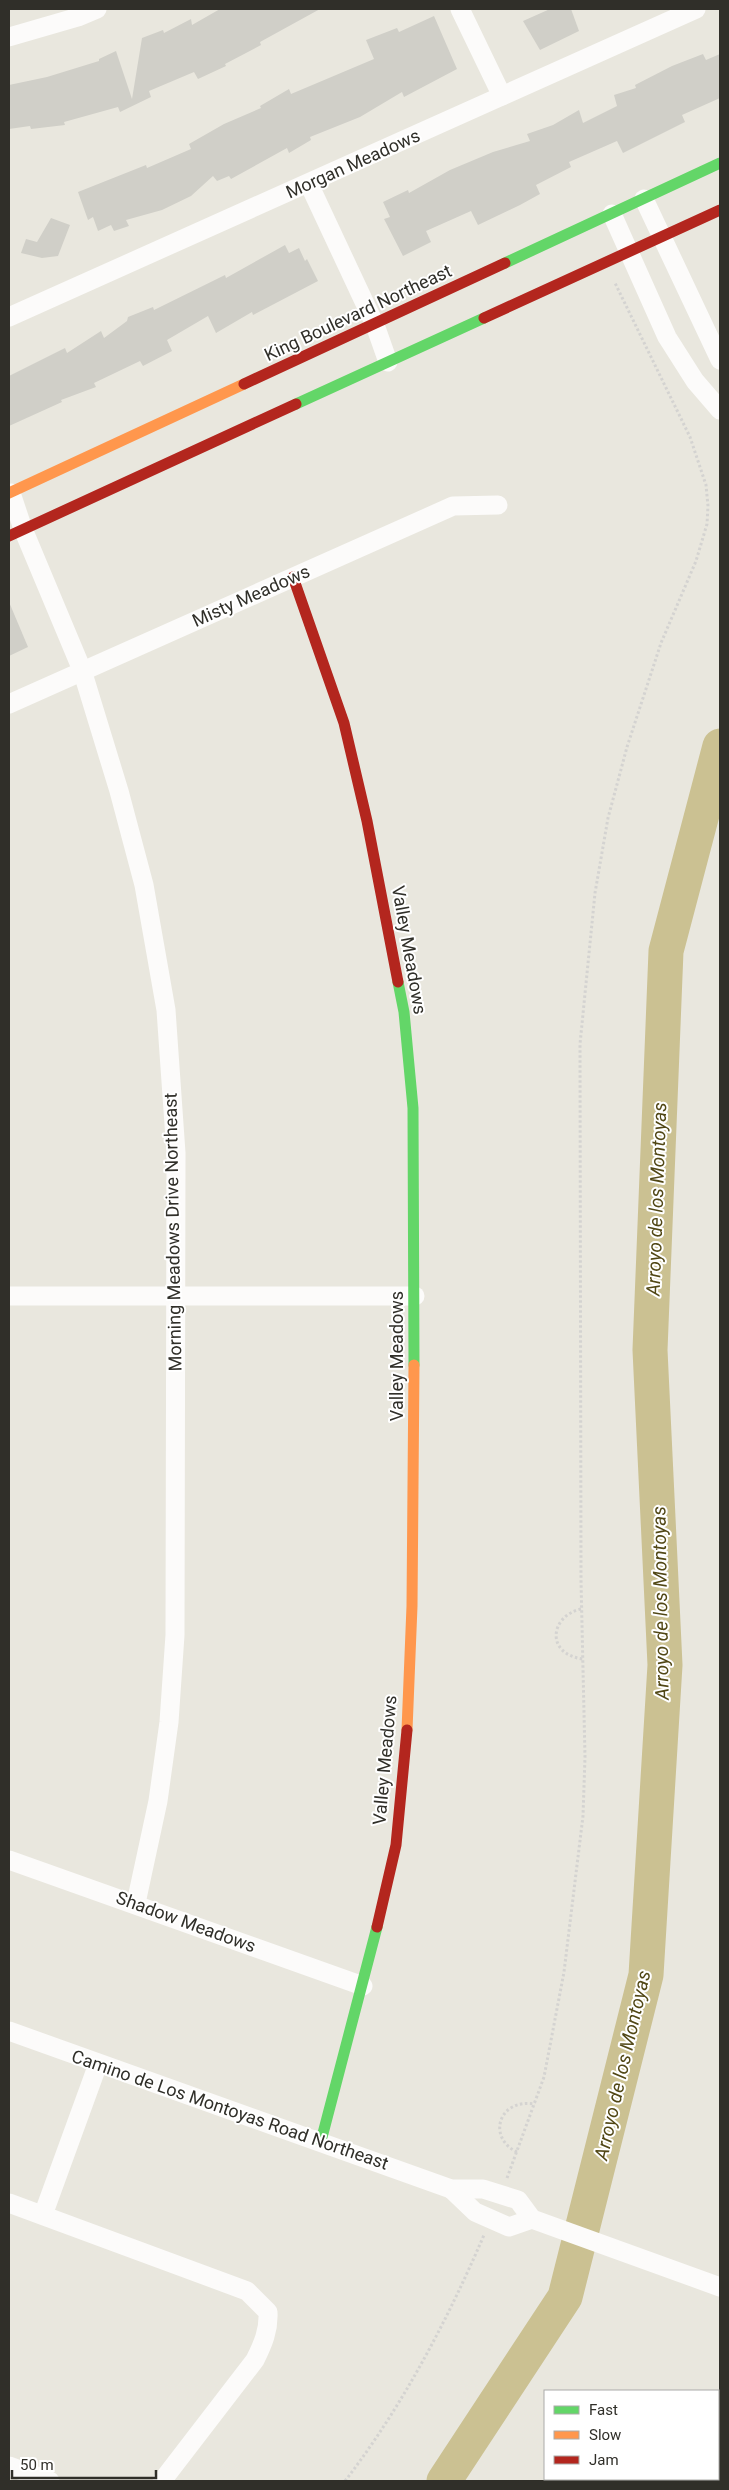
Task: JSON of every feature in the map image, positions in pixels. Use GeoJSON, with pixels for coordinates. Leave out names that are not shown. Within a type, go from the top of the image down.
{"type":"FeatureCollection","features":[{"type":"Feature","properties":{"kind":"street"},"geometry":{"type":"LineString","coordinates":[[9,37],[78,17],[97,9]]}},
{"type":"Feature","properties":{"kind":"street"},"geometry":{"type":"LineString","coordinates":[[460,9],[502,96]]}},
{"type":"Feature","properties":{"kind":"street","name":"Morgan Meadows"},"geometry":{"type":"LineString","coordinates":[[9,317],[696,9]]}},
{"type":"Feature","properties":{"kind":"street","name":"King Boulevard Northeast"},"geometry":{"type":"LineString","coordinates":[[10,493],[720,163]]}},
{"type":"Feature","properties":{"kind":"street"},"geometry":{"type":"LineString","coordinates":[[309,184],[375,325],[388,362]]}},
{"type":"Feature","properties":{"kind":"street"},"geometry":{"type":"LineString","coordinates":[[644,198],[720,360]]}},
{"type":"Feature","properties":{"kind":"street"},"geometry":{"type":"LineString","coordinates":[[16,533],[720,210]]}},
{"type":"Feature","properties":{"kind":"street"},"geometry":{"type":"LineString","coordinates":[[612,214],[667,337],[695,381],[720,410]]}},
{"type":"Feature","properties":{"kind":"street","name":"Morning Meadows Drive Northeast"},"geometry":{"type":"LineString","coordinates":[[10,493],[16,533],[82,670],[119,791],[144,885],[166,1010],[176,1153],[175,1635],[169,1722],[158,1801],[136,1903]]}},
{"type":"Feature","properties":{"kind":"street","name":"Misty Meadows"},"geometry":{"type":"LineString","coordinates":[[9,704],[453,506],[498,505]]}},
{"type":"Feature","properties":{"kind":"street","name":"Valley Meadows"},"geometry":{"type":"LineString","coordinates":[[293,577],[344,723],[367,821],[404,1012],[413,1108],[415,1296],[412,1606],[408,1722],[396,1845],[364,1986],[321,2141]]}},
{"type":"Feature","properties":{"kind":"street"},"geometry":{"type":"LineString","coordinates":[[9,1296],[415,1296]]}},
{"type":"Feature","properties":{"kind":"street","name":"Shadow Meadows"},"geometry":{"type":"LineString","coordinates":[[9,1860],[136,1903],[364,1986]]}},
{"type":"Feature","properties":{"kind":"street","name":"Camino de Los Montoyas Road Northeast"},"geometry":{"type":"LineString","coordinates":[[9,2032],[451,2188],[483,2189],[518,2200],[539,2222]]}},
{"type":"Feature","properties":{"kind":"street"},"geometry":{"type":"LineString","coordinates":[[43,2215],[98,2064]]}},
{"type":"Feature","properties":{"kind":"street","name":"Camino de Los Montoyas Road Northeast"},"geometry":{"type":"LineString","coordinates":[[451,2188],[474,2212],[509,2227],[539,2222]]}},
{"type":"Feature","properties":{"kind":"street"},"geometry":{"type":"LineString","coordinates":[[9,2202],[247,2290],[268,2312],[269,2325],[263,2344],[254,2360],[162,2481]]}},
{"type":"Feature","properties":{"kind":"street"},"geometry":{"type":"LineString","coordinates":[[539,2222],[720,2287]]}},
{"type":"Feature","properties":{"kind":"street"},"geometry":{"type":"LineString","coordinates":[[9,2466],[50,2481]]}},
{"type":"Feature","properties":{"kind":"path"},"geometry":{"type":"LineString","coordinates":[[500,2194],[544,2077],[560,1996],[577,1871],[585,1757],[581,1610],[580,1044],[594,893],[600,857],[624,756],[661,644],[696,561],[707,524],[706,485],[690,437],[612,278]]}},
{"type":"Feature","properties":{"kind":"path"},"geometry":{"type":"LineString","coordinates":[[581,1610],[565,1616],[558,1628],[556,1642],[560,1650],[566,1654],[583,1659]]}},
{"type":"Feature","properties":{"kind":"path"},"geometry":{"type":"LineString","coordinates":[[517,2152],[510,2149],[501,2136],[500,2124],[504,2114],[516,2104],[524,2102],[535,2104]]}},
{"type":"Feature","properties":{"kind":"path"},"geometry":{"type":"LineString","coordinates":[[346,2481],[391,2415],[428,2351],[471,2266],[491,2218]]}},
{"type":"Feature","properties":{"kind":"shaded area"},"geometry":{"type":"Polygon","coordinates":[[[719,2399],[720,2481],[655,2481],[719,2480],[719,2399]]]}},
{"type":"Feature","properties":{"kind":"building"},"geometry":{"type":"Polygon","coordinates":[[[220,9],[320,9],[260,42],[261,45],[225,64],[226,66],[198,79],[194,72],[149,91],[151,97],[120,112],[118,107],[64,122],[65,125],[31,129],[30,126],[9,129],[9,85],[47,77],[99,61],[99,59],[116,51],[132,99],[142,38],[163,30],[164,33],[191,19],[192,25],[220,9]]]}},
{"type":"Feature","properties":{"kind":"building"},"geometry":{"type":"Polygon","coordinates":[[[550,9],[571,9],[579,31],[540,50],[523,21],[550,9]]]}},
{"type":"Feature","properties":{"kind":"building"},"geometry":{"type":"Polygon","coordinates":[[[434,16],[457,69],[404,97],[402,92],[360,117],[310,137],[311,140],[289,153],[287,148],[231,179],[229,176],[217,181],[213,176],[191,196],[162,210],[126,220],[129,226],[114,231],[111,225],[98,231],[93,217],[88,220],[78,192],[146,165],[147,168],[191,149],[189,144],[224,124],[261,108],[260,106],[289,89],[291,94],[374,59],[366,40],[397,28],[399,32],[434,16]]]}},
{"type":"Feature","properties":{"kind":"building"},"geometry":{"type":"Polygon","coordinates":[[[703,54],[706,60],[720,54],[720,98],[682,115],[685,122],[623,153],[617,141],[569,162],[571,167],[536,185],[540,194],[478,225],[471,211],[426,231],[431,242],[403,256],[384,219],[390,217],[383,202],[408,190],[409,193],[450,170],[493,152],[530,141],[527,134],[553,125],[579,110],[583,123],[617,106],[614,95],[636,88],[635,85],[672,66],[703,54]]]}},
{"type":"Feature","properties":{"kind":"building"},"geometry":{"type":"Polygon","coordinates":[[[51,218],[70,225],[58,256],[42,258],[21,253],[26,239],[37,242],[51,218]]]}},
{"type":"Feature","properties":{"kind":"building"},"geometry":{"type":"Polygon","coordinates":[[[285,245],[289,253],[299,248],[318,281],[253,315],[252,312],[216,333],[208,316],[167,340],[172,351],[143,366],[140,361],[94,383],[96,387],[61,400],[62,402],[9,426],[9,376],[65,348],[67,353],[101,331],[104,338],[127,321],[128,317],[153,307],[154,310],[225,275],[226,278],[285,245]]]}},
{"type":"Feature","properties":{"kind":"building"},"geometry":{"type":"Polygon","coordinates":[[[9,602],[28,647],[9,656],[9,602]]]}},
{"type":"Feature","properties":{"kind":"waterway","name":"Arroyo de los Montoyas"},"geometry":{"type":"LineString","coordinates":[[444,2481],[565,2297],[646,1975],[665,1665],[650,1350],[666,951],[720,746]]}},
{"type":"Feature","properties":{"kind":"traffic: fast"},"geometry":{"type":"LineString","coordinates":[[505,263],[720,163]]}},
{"type":"Feature","properties":{"kind":"traffic: fast"},"geometry":{"type":"LineString","coordinates":[[296,404],[484,318]]}},
{"type":"Feature","properties":{"kind":"traffic: fast"},"geometry":{"type":"LineString","coordinates":[[398,982],[404,1012],[413,1108],[414,1365]]}},
{"type":"Feature","properties":{"kind":"traffic: fast"},"geometry":{"type":"LineString","coordinates":[[321,2141],[377,1927]]}},
{"type":"Feature","properties":{"kind":"traffic: slow"},"geometry":{"type":"LineString","coordinates":[[9,493],[244,384]]}},
{"type":"Feature","properties":{"kind":"traffic: slow"},"geometry":{"type":"LineString","coordinates":[[407,1730],[412,1606],[414,1365]]}},
{"type":"Feature","properties":{"kind":"traffic: jam"},"geometry":{"type":"LineString","coordinates":[[484,318],[720,210]]}},
{"type":"Feature","properties":{"kind":"traffic: jam"},"geometry":{"type":"LineString","coordinates":[[244,384],[505,263]]}},
{"type":"Feature","properties":{"kind":"traffic: jam"},"geometry":{"type":"LineString","coordinates":[[9,536],[296,404]]}},
{"type":"Feature","properties":{"kind":"traffic: jam"},"geometry":{"type":"LineString","coordinates":[[293,577],[344,723],[367,821],[398,982]]}},
{"type":"Feature","properties":{"kind":"traffic: jam"},"geometry":{"type":"LineString","coordinates":[[377,1927],[396,1845],[407,1730]]}}]}
